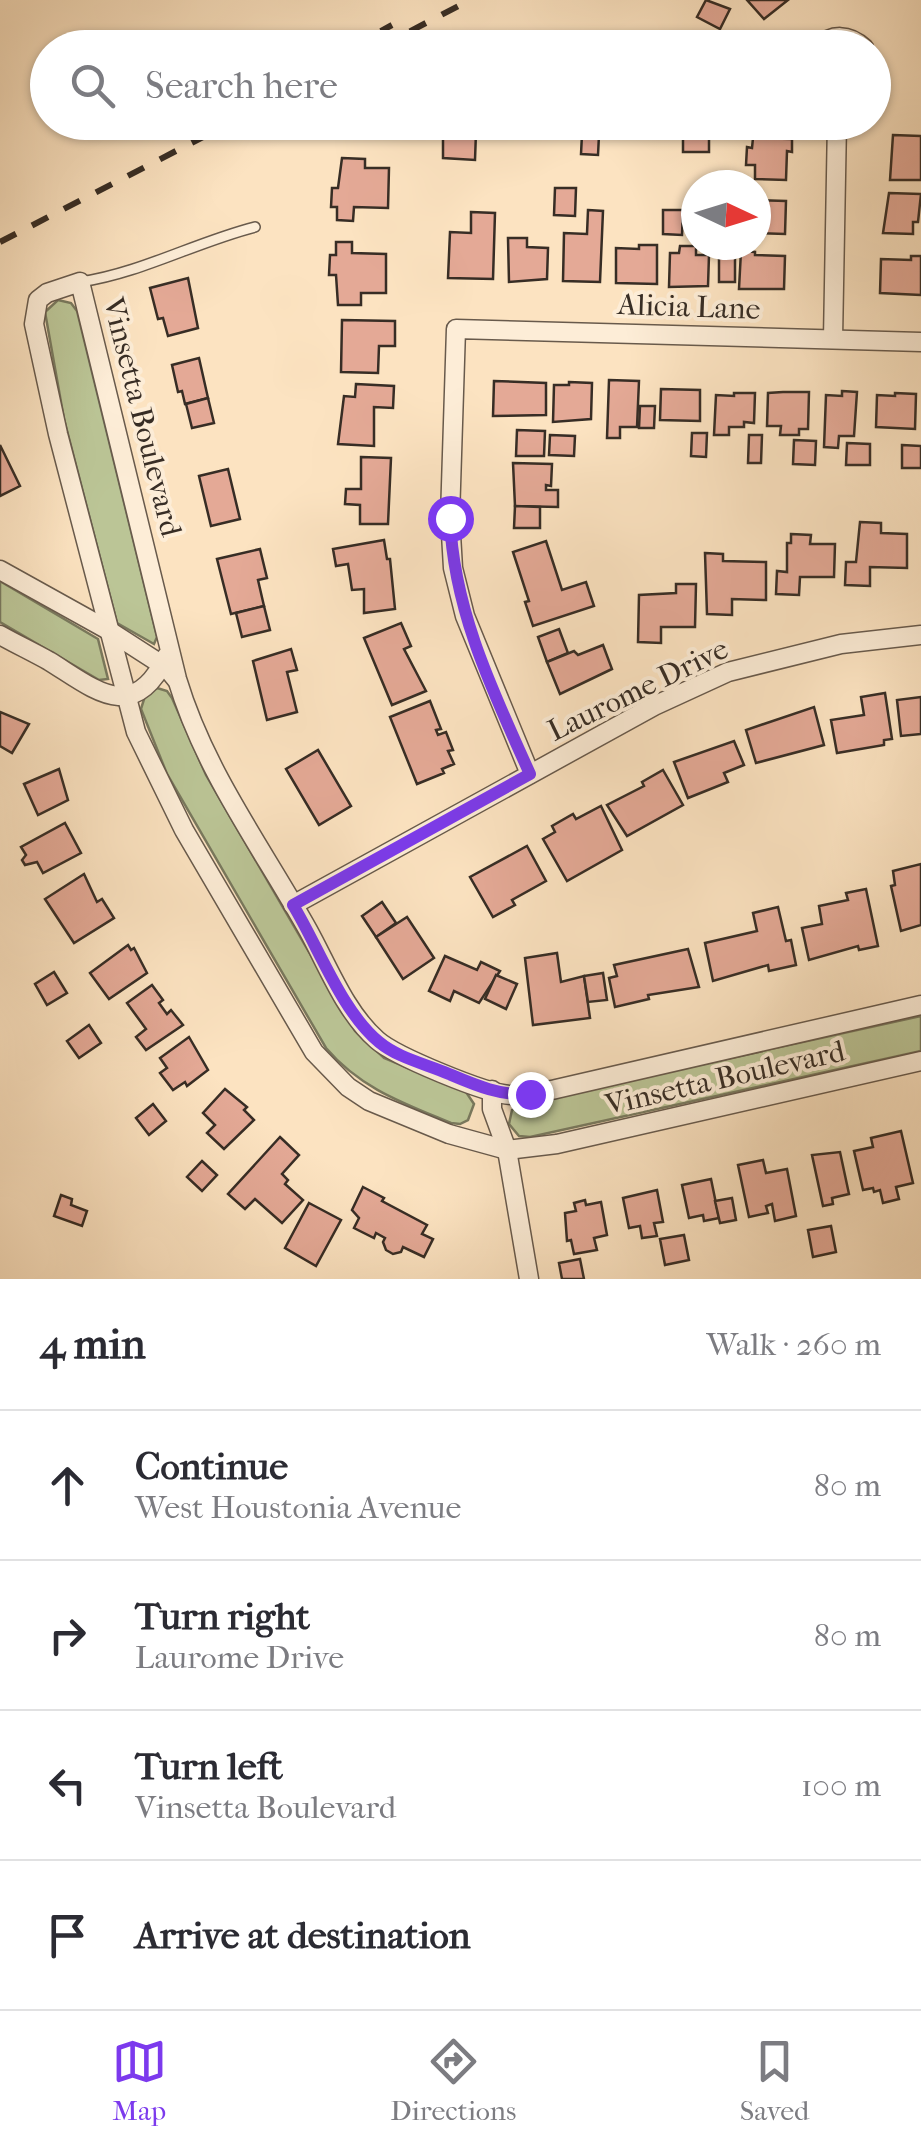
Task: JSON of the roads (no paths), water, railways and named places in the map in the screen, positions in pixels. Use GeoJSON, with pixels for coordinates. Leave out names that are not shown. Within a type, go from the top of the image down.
{"type":"FeatureCollection","features":[{"type":"Feature","properties":{"kind":"street"},"geometry":{"type":"LineString","coordinates":[[833,339],[837,140]]}},
{"type":"Feature","properties":{"kind":"street","name":"Vinsetta Boulevard"},"geometry":{"type":"LineString","coordinates":[[921,1005],[530,1094],[492,1090],[402,1056],[379,1042],[356,1015],[210,766],[166,657],[80,282],[58,288],[38,300],[34,324],[65,466],[136,732],[176,815],[314,1052],[348,1087],[382,1108],[470,1142],[507,1150],[557,1144],[921,1062]]}},
{"type":"Feature","properties":{"kind":"street","name":"Alicia Lane"},"geometry":{"type":"LineString","coordinates":[[530,774],[471,632],[453,568],[450,518],[456,329],[921,342]]}},
{"type":"Feature","properties":{"kind":"street"},"geometry":{"type":"LineString","coordinates":[[0,570],[108,630],[166,657],[144,685],[111,697],[98,694],[0,635]]}},
{"type":"Feature","properties":{"kind":"street","name":"Laurome Drive"},"geometry":{"type":"LineString","coordinates":[[293,905],[654,706],[728,672],[841,644],[921,635]]}},
{"type":"Feature","properties":{"kind":"street"},"geometry":{"type":"LineString","coordinates":[[492,1090],[492,1109],[507,1150],[529,1279]]}},
{"type":"Feature","properties":{"kind":"lane"},"geometry":{"type":"LineString","coordinates":[[80,282],[130,271],[256,227]]}},
{"type":"Feature","properties":{"kind":"railway"},"geometry":{"type":"LineString","coordinates":[[412,30],[470,0]]}},
{"type":"Feature","properties":{"kind":"railway"},"geometry":{"type":"LineString","coordinates":[[383,30],[392,25]]}},
{"type":"Feature","properties":{"kind":"railway"},"geometry":{"type":"LineString","coordinates":[[0,242],[197,140]]}}]}
